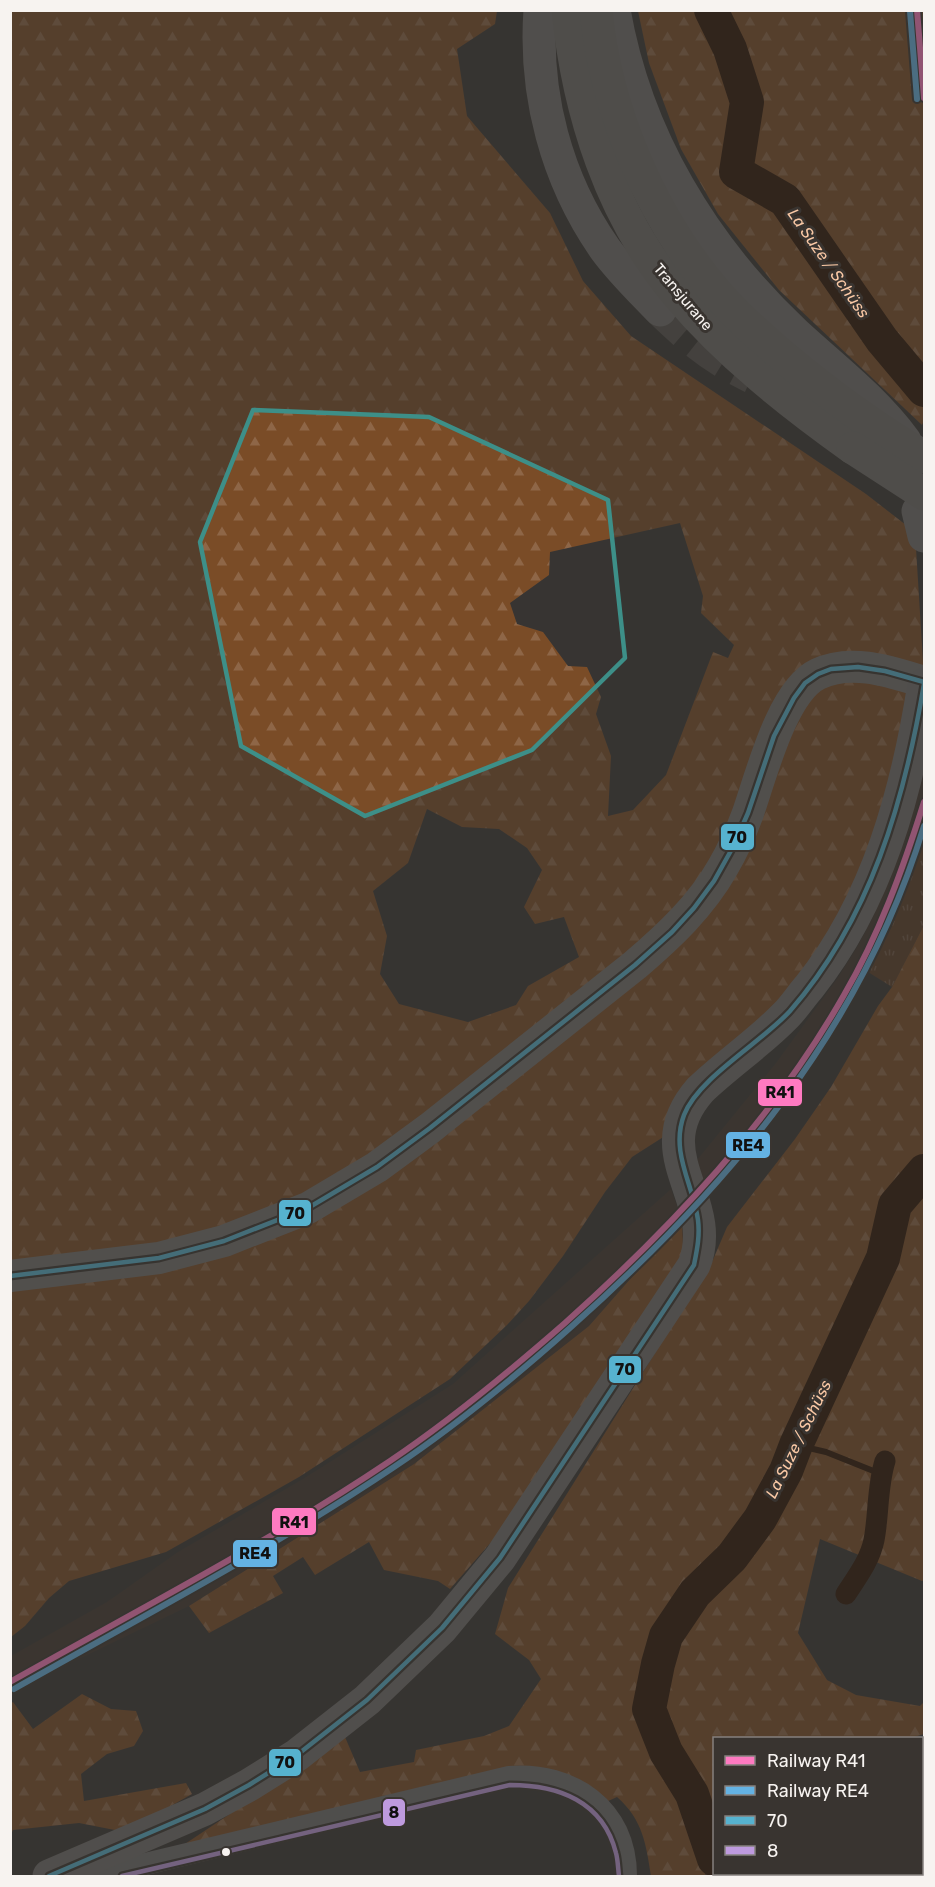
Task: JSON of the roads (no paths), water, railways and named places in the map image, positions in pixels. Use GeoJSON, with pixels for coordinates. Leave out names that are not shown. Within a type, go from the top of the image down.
{"type":"FeatureCollection","features":[{"type":"Feature","properties":{"kind":"highway","name":"Transjurane"},"geometry":{"type":"LineString","coordinates":[[568,10],[578,79],[586,114],[608,178],[640,241],[662,274],[695,314],[746,364],[923,505]]}},
{"type":"Feature","properties":{"kind":"highway","name":"Transjurane"},"geometry":{"type":"LineString","coordinates":[[596,10],[604,60],[618,116],[653,197],[694,265],[739,317],[800,370],[857,414],[924,457]]}},
{"type":"Feature","properties":{"kind":"main road"},"geometry":{"type":"LineString","coordinates":[[540,10],[539,49],[542,89],[553,138],[567,178],[585,216],[606,250],[632,282],[660,310]]}},
{"type":"Feature","properties":{"kind":"main road"},"geometry":{"type":"LineString","coordinates":[[614,10],[621,46],[641,107],[663,162],[693,212],[726,259],[758,296],[885,416],[913,454],[923,505]]}},
{"type":"Feature","properties":{"kind":"main road"},"geometry":{"type":"LineString","coordinates":[[49,1876],[205,1809],[297,1755],[368,1700],[442,1628],[500,1558],[694,1265],[699,1247],[700,1227],[679,1156],[677,1137],[682,1116],[700,1090],[787,1014],[822,969],[853,920],[872,881],[895,815],[912,750],[924,683]]}},
{"type":"Feature","properties":{"kind":"street"},"geometry":{"type":"LineString","coordinates":[[10,1276],[159,1258],[224,1241],[308,1208],[377,1167],[430,1128],[635,965],[689,914],[711,887],[735,845],[775,735],[791,700],[803,684],[816,674],[832,668],[851,666],[886,671],[924,683]]}},
{"type":"Feature","properties":{"kind":"street"},"geometry":{"type":"LineString","coordinates":[[82,1862],[94,1870],[106,1871],[137,1866],[509,1777],[525,1776],[546,1778],[574,1788],[588,1796],[614,1825],[622,1846],[626,1876]]}},
{"type":"Feature","properties":{"kind":"water"},"geometry":{"type":"Polygon","coordinates":[[[713,1824],[713,1875],[738,1876],[705,1876],[713,1824]]]}},
{"type":"Feature","properties":{"kind":"waterway","name":"La Suze / Schüss"},"geometry":{"type":"LineString","coordinates":[[711,10],[730,49],[747,102],[736,172],[785,200],[882,340],[924,390]]}},
{"type":"Feature","properties":{"kind":"waterway","name":"La Suze / Schüss"},"geometry":{"type":"LineString","coordinates":[[713,1856],[692,1794],[666,1752],[649,1709],[666,1636],[695,1593],[732,1557],[760,1519],[786,1471],[883,1258],[895,1205],[924,1171]]}},
{"type":"Feature","properties":{"kind":"waterway"},"geometry":{"type":"LineString","coordinates":[[796,1445],[826,1452],[881,1474]]}},
{"type":"Feature","properties":{"kind":"waterway"},"geometry":{"type":"LineString","coordinates":[[846,1594],[863,1568],[872,1547],[885,1461]]}},
{"type":"Feature","properties":{"kind":"tunnel"},"geometry":{"type":"LineString","coordinates":[[660,310],[703,348],[752,377]]}},
{"type":"Feature","properties":{"kind":"rail line","name":"R41"},"geometry":{"type":"LineString","coordinates":[[917,10],[924,98]]}},
{"type":"Feature","properties":{"kind":"rail line","name":"RE4"},"geometry":{"type":"LineString","coordinates":[[910,11],[917,99]]}},
{"type":"Feature","properties":{"kind":"rail line","name":"R41"},"geometry":{"type":"LineString","coordinates":[[10,1682],[250,1548],[390,1461],[501,1377],[605,1287],[718,1170],[785,1086],[816,1041],[857,972],[879,925],[899,877],[924,802]]}},
{"type":"Feature","properties":{"kind":"rail line","name":"RE4"},"geometry":{"type":"LineString","coordinates":[[14,1689],[254,1554],[394,1467],[507,1382],[629,1274],[684,1218],[735,1161],[783,1100],[826,1037],[865,971],[897,900],[924,826]]}}]}
